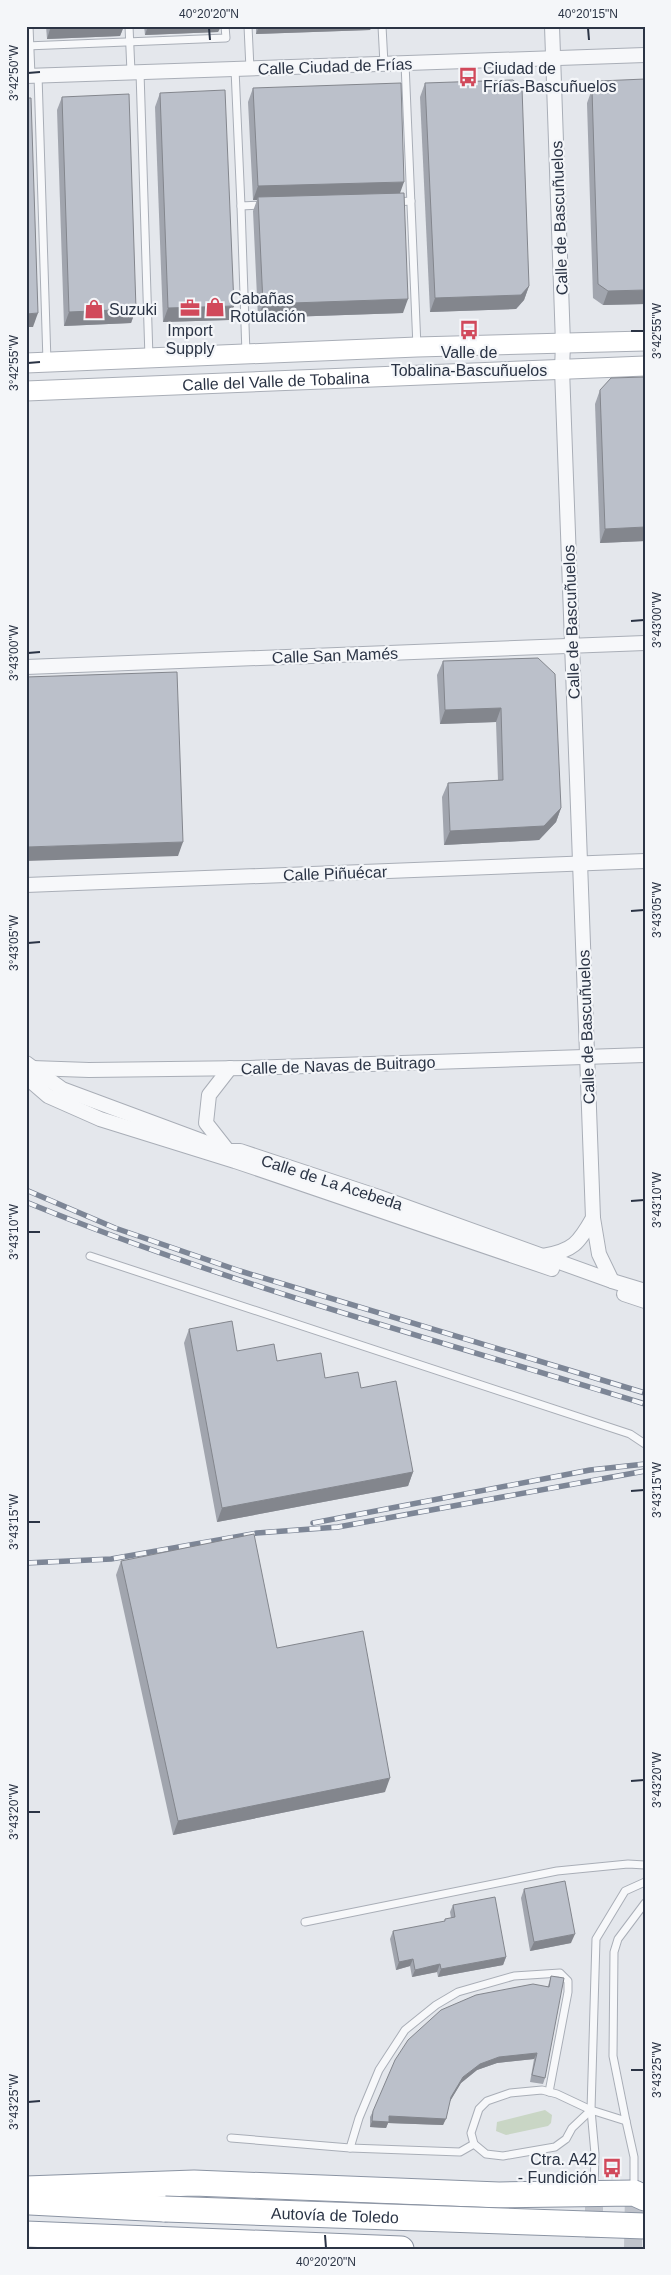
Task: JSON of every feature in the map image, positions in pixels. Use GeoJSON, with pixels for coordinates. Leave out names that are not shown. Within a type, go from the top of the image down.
{"type":"FeatureCollection","features":[{"type":"Feature","properties":{"kind":"highway"},"geometry":{"type":"LineString","coordinates":[[26,2189],[194,2183],[499,2195],[594,2193],[639,2196]]}},
{"type":"Feature","properties":{"kind":"highway","name":"Autovía de Toledo"},"geometry":{"type":"LineString","coordinates":[[26,2202],[165,2209],[645,2226]]}},
{"type":"Feature","properties":{"kind":"highway","name":"Autovía de Toledo"},"geometry":{"type":"LineString","coordinates":[[26,2234],[401,2249]]}},
{"type":"Feature","properties":{"kind":"main road","name":"Calle del Valle de Tobalina"},"geometry":{"type":"LineString","coordinates":[[26,363],[417,347],[645,341]]}},
{"type":"Feature","properties":{"kind":"main road","name":"Calle del Valle de Tobalina"},"geometry":{"type":"LineString","coordinates":[[26,390],[645,366]]}},
{"type":"Feature","properties":{"kind":"street","name":"Calle de Bascuñuelos"},"geometry":{"type":"LineString","coordinates":[[552,26],[563,344],[562,369],[593,1218],[599,1254],[612,1281]]}},
{"type":"Feature","properties":{"kind":"street","name":"Calle Ciudad de Frías"},"geometry":{"type":"LineString","coordinates":[[32,76],[645,55]]}},
{"type":"Feature","properties":{"kind":"street","name":"Calle San Mamés"},"geometry":{"type":"LineString","coordinates":[[26,667],[645,643]]}},
{"type":"Feature","properties":{"kind":"street","name":"Calle Piñuécar"},"geometry":{"type":"LineString","coordinates":[[26,885],[645,861]]}},
{"type":"Feature","properties":{"kind":"street","name":"Calle de Navas de Buitrago"},"geometry":{"type":"LineString","coordinates":[[28,1069],[230,1068],[645,1055]]}},
{"type":"Feature","properties":{"kind":"street"},"geometry":{"type":"LineString","coordinates":[[229,1151],[206,1123],[209,1095],[230,1068]]}},
{"type":"Feature","properties":{"kind":"street","name":"Calle de La Acebeda"},"geometry":{"type":"LineString","coordinates":[[28,1069],[62,1090],[229,1151],[240,1151],[379,1197],[612,1281],[645,1291]]}},
{"type":"Feature","properties":{"kind":"street","name":"Calle de La Acebeda"},"geometry":{"type":"LineString","coordinates":[[28,1069],[48,1096],[100,1119],[244,1164],[645,1301]]}},
{"type":"Feature","properties":{"kind":"street"},"geometry":{"type":"LineString","coordinates":[[543,1256],[562,1253],[579,1242],[593,1218]]}},
{"type":"Feature","properties":{"kind":"lane"},"geometry":{"type":"LineString","coordinates":[[29,26],[28,46],[32,76],[47,362]]}},
{"type":"Feature","properties":{"kind":"lane"},"geometry":{"type":"LineString","coordinates":[[129,26],[136,72],[150,358]]}},
{"type":"Feature","properties":{"kind":"lane"},"geometry":{"type":"LineString","coordinates":[[28,46],[226,38],[225,26]]}},
{"type":"Feature","properties":{"kind":"lane"},"geometry":{"type":"LineString","coordinates":[[248,26],[250,69]]}},
{"type":"Feature","properties":{"kind":"lane"},"geometry":{"type":"LineString","coordinates":[[382,26],[384,64]]}},
{"type":"Feature","properties":{"kind":"lane"},"geometry":{"type":"LineString","coordinates":[[405,64],[417,347]]}},
{"type":"Feature","properties":{"kind":"lane"},"geometry":{"type":"LineString","coordinates":[[235,69],[246,354]]}},
{"type":"Feature","properties":{"kind":"lane"},"geometry":{"type":"LineString","coordinates":[[391,202],[411,201]]}},
{"type":"Feature","properties":{"kind":"lane"},"geometry":{"type":"LineString","coordinates":[[241,206],[271,205]]}},
{"type":"Feature","properties":{"kind":"lane"},"geometry":{"type":"LineString","coordinates":[[90,1256],[630,1434],[645,1444]]}},
{"type":"Feature","properties":{"kind":"lane"},"geometry":{"type":"LineString","coordinates":[[305,1922],[557,1871],[628,1864],[645,1865]]}},
{"type":"Feature","properties":{"kind":"lane"},"geometry":{"type":"LineString","coordinates":[[594,2193],[595,2154],[591,2110],[596,1939],[625,1891],[645,1882]]}},
{"type":"Feature","properties":{"kind":"lane"},"geometry":{"type":"LineString","coordinates":[[639,2196],[634,2157],[613,2056],[614,1952],[618,1938],[645,1903]]}},
{"type":"Feature","properties":{"kind":"lane"},"geometry":{"type":"LineString","coordinates":[[350,2148],[359,2118],[379,2070],[405,2030],[436,2005],[458,1992],[514,1976],[560,1974],[568,1981],[568,1992],[549,2092]]}},
{"type":"Feature","properties":{"kind":"lane"},"geometry":{"type":"LineString","coordinates":[[591,2110],[572,2128],[566,2140],[555,2147],[503,2156],[486,2154],[474,2144],[471,2134],[473,2122],[479,2109],[487,2102],[510,2093],[542,2090],[591,2110],[626,2121]]}},
{"type":"Feature","properties":{"kind":"lane"},"geometry":{"type":"LineString","coordinates":[[231,2138],[350,2148],[460,2152],[474,2144]]}},
{"type":"Feature","properties":{"kind":"green space"},"geometry":{"type":"Polygon","coordinates":[[[545,2110],[552,2115],[551,2123],[548,2126],[506,2135],[496,2131],[497,2122],[545,2110]]]}},
{"type":"Feature","properties":{"kind":"building"},"geometry":{"type":"Polygon","coordinates":[[[645,79],[645,290],[608,291],[598,284],[592,89],[599,81],[645,79]]]}},
{"type":"Feature","properties":{"kind":"building"},"geometry":{"type":"Polygon","coordinates":[[[513,80],[522,88],[529,286],[521,295],[435,298],[425,83],[513,80]]]}},
{"type":"Feature","properties":{"kind":"building"},"geometry":{"type":"Polygon","coordinates":[[[401,83],[404,182],[258,186],[253,88],[401,83]]]}},
{"type":"Feature","properties":{"kind":"building"},"geometry":{"type":"Polygon","coordinates":[[[225,90],[234,306],[168,308],[160,93],[225,90]]]}},
{"type":"Feature","properties":{"kind":"building"},"geometry":{"type":"Polygon","coordinates":[[[129,94],[136,309],[69,312],[62,97],[129,94]]]}},
{"type":"Feature","properties":{"kind":"building"},"geometry":{"type":"Polygon","coordinates":[[[26,98],[31,98],[38,313],[26,314],[26,98]]]}},
{"type":"Feature","properties":{"kind":"building"},"geometry":{"type":"Polygon","coordinates":[[[404,193],[408,299],[263,304],[258,197],[404,193]]]}},
{"type":"Feature","properties":{"kind":"building"},"geometry":{"type":"Polygon","coordinates":[[[645,377],[645,527],[605,529],[600,390],[611,378],[645,377]]]}},
{"type":"Feature","properties":{"kind":"building"},"geometry":{"type":"Polygon","coordinates":[[[538,658],[555,674],[561,808],[544,826],[450,831],[448,783],[503,780],[501,708],[445,710],[443,661],[538,658]]]}},
{"type":"Feature","properties":{"kind":"building"},"geometry":{"type":"Polygon","coordinates":[[[177,672],[183,842],[26,847],[26,677],[177,672]]]}},
{"type":"Feature","properties":{"kind":"building"},"geometry":{"type":"Polygon","coordinates":[[[232,1321],[237,1351],[274,1344],[277,1361],[321,1353],[325,1378],[358,1372],[361,1388],[396,1381],[413,1472],[222,1508],[189,1329],[232,1321]]]}},
{"type":"Feature","properties":{"kind":"building"},"geometry":{"type":"Polygon","coordinates":[[[254,1534],[277,1648],[363,1631],[390,1778],[178,1821],[121,1561],[254,1534]]]}},
{"type":"Feature","properties":{"kind":"building"},"geometry":{"type":"Polygon","coordinates":[[[565,1881],[575,1934],[534,1942],[524,1889],[565,1881]]]}},
{"type":"Feature","properties":{"kind":"building"},"geometry":{"type":"Polygon","coordinates":[[[495,1897],[506,1957],[441,1969],[440,1964],[415,1970],[413,1959],[399,1962],[393,1931],[445,1921],[445,1919],[455,1917],[453,1905],[495,1897]]]}},
{"type":"Feature","properties":{"kind":"building"},"geometry":{"type":"Polygon","coordinates":[[[551,1976],[564,1978],[545,2078],[532,2075],[537,2053],[499,2057],[480,2064],[463,2077],[451,2097],[446,2119],[389,2116],[389,2122],[372,2121],[373,2111],[395,2060],[408,2040],[441,2010],[476,1995],[533,1984],[549,1987],[551,1976]]]}},
{"type":"Feature","properties":{"kind":"tunnel"},"geometry":{"type":"LineString","coordinates":[[594,2193],[594,2249]]}},
{"type":"Feature","properties":{"kind":"tunnel"},"geometry":{"type":"LineString","coordinates":[[633,2249],[634,2193]]}},
{"type":"Feature","properties":{"kind":"railway"},"geometry":{"type":"LineString","coordinates":[[26,1190],[115,1228],[240,1271],[645,1393]]}},
{"type":"Feature","properties":{"kind":"railway"},"geometry":{"type":"LineString","coordinates":[[26,1202],[102,1232],[255,1285],[645,1404]]}},
{"type":"Feature","properties":{"kind":"railway"},"geometry":{"type":"LineString","coordinates":[[313,1523],[590,1470],[645,1464]]}},
{"type":"Feature","properties":{"kind":"railway"},"geometry":{"type":"LineString","coordinates":[[26,1563],[111,1559],[257,1533],[338,1527],[645,1471]]}},
{"type":"Feature","properties":{"kind":"place","name":"Ciudad de Frías-Bascuñuelos"},"geometry":{"type":"Point","coordinates":[468,77]}},
{"type":"Feature","properties":{"kind":"place","name":"Cabañas Rotulación"},"geometry":{"type":"Point","coordinates":[215,307]}},
{"type":"Feature","properties":{"kind":"place","name":"Import Supply"},"geometry":{"type":"Point","coordinates":[190,308]}},
{"type":"Feature","properties":{"kind":"place","name":"Suzuki"},"geometry":{"type":"Point","coordinates":[94,309]}},
{"type":"Feature","properties":{"kind":"place","name":"Valle de Tobalina-Bascuñuelos"},"geometry":{"type":"Point","coordinates":[469,330]}},
{"type":"Feature","properties":{"kind":"place","name":"Ctra. A42 - Fundición"},"geometry":{"type":"Point","coordinates":[612,2168]}}]}
